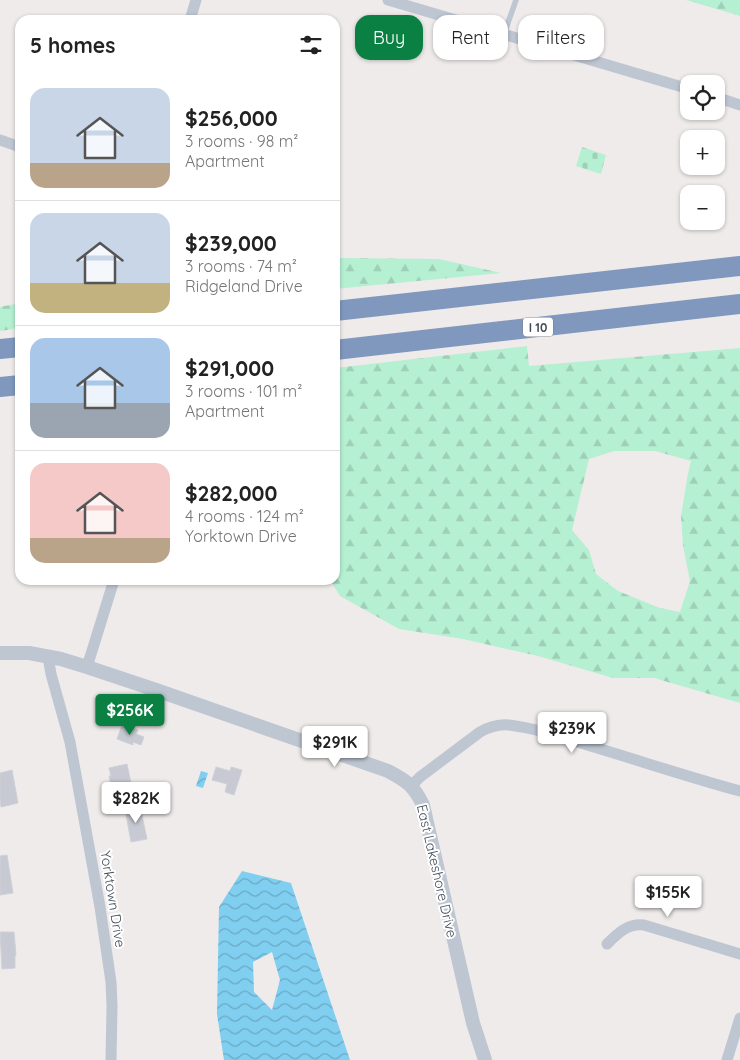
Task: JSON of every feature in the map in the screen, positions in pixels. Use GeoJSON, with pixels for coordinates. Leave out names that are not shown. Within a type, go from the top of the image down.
{"type":"FeatureCollection","features":[{"type":"Feature","properties":{"kind":"highway"},"geometry":{"type":"LineString","coordinates":[[340,311],[740,266]]}},
{"type":"Feature","properties":{"kind":"highway","name":"I 10"},"geometry":{"type":"LineString","coordinates":[[340,349],[740,304]]}},
{"type":"Feature","properties":{"kind":"highway"},"geometry":{"type":"LineString","coordinates":[[0,349],[15,348]]}},
{"type":"Feature","properties":{"kind":"highway"},"geometry":{"type":"LineString","coordinates":[[0,387],[15,386]]}},
{"type":"Feature","properties":{"kind":"street"},"geometry":{"type":"LineString","coordinates":[[192,15],[196,0]]}},
{"type":"Feature","properties":{"kind":"street"},"geometry":{"type":"LineString","coordinates":[[388,0],[439,15]]}},
{"type":"Feature","properties":{"kind":"street"},"geometry":{"type":"LineString","coordinates":[[508,35],[680,86]]}},
{"type":"Feature","properties":{"kind":"street"},"geometry":{"type":"LineString","coordinates":[[725,100],[740,105]]}},
{"type":"Feature","properties":{"kind":"street"},"geometry":{"type":"LineString","coordinates":[[0,140],[15,145]]}},
{"type":"Feature","properties":{"kind":"street"},"geometry":{"type":"LineString","coordinates":[[87,667],[112,585]]}},
{"type":"Feature","properties":{"kind":"street","name":"East Lakeshore Drive"},"geometry":{"type":"LineString","coordinates":[[0,653],[29,653],[48,656],[87,667],[388,771],[404,779],[418,793],[423,806],[473,1023],[484,1060]]}},
{"type":"Feature","properties":{"kind":"street","name":"Yorktown Drive"},"geometry":{"type":"LineString","coordinates":[[48,656],[51,674],[70,742],[105,942],[111,982],[111,1060]]}},
{"type":"Feature","properties":{"kind":"street"},"geometry":{"type":"LineString","coordinates":[[411,786],[420,777],[480,732],[488,728],[508,725],[560,737],[740,791]]}},
{"type":"Feature","properties":{"kind":"street"},"geometry":{"type":"LineString","coordinates":[[607,944],[630,925],[636,924],[740,954]]}},
{"type":"Feature","properties":{"kind":"street"},"geometry":{"type":"LineString","coordinates":[[727,1060],[740,1018]]}},
{"type":"Feature","properties":{"kind":"lane"},"geometry":{"type":"LineString","coordinates":[[508,23],[516,0]]}},
{"type":"Feature","properties":{"kind":"green space"},"geometry":{"type":"Polygon","coordinates":[[[686,0],[740,0],[740,16],[686,0]]]}},
{"type":"Feature","properties":{"kind":"green space"},"geometry":{"type":"Polygon","coordinates":[[[582,147],[606,155],[601,174],[576,166],[582,147]]]}},
{"type":"Feature","properties":{"kind":"green space"},"geometry":{"type":"Polygon","coordinates":[[[340,258],[439,259],[501,273],[340,289],[340,258]]]}},
{"type":"Feature","properties":{"kind":"green space"},"geometry":{"type":"Polygon","coordinates":[[[15,304],[15,329],[0,331],[0,307],[15,304]]]}},
{"type":"Feature","properties":{"kind":"green space"},"geometry":{"type":"Polygon","coordinates":[[[527,346],[529,366],[740,348],[740,703],[654,678],[613,678],[538,656],[463,639],[399,629],[340,596],[333,585],[340,585],[340,367],[527,346]],[[614,451],[589,459],[572,530],[589,550],[596,574],[618,591],[660,608],[680,612],[690,581],[683,546],[681,516],[691,461],[655,451],[614,451]]]}},
{"type":"Feature","properties":{"kind":"water"},"geometry":{"type":"Polygon","coordinates":[[[201,771],[208,773],[203,788],[196,786],[201,771]]]}},
{"type":"Feature","properties":{"kind":"water"},"geometry":{"type":"Polygon","coordinates":[[[242,871],[291,883],[350,1060],[224,1060],[217,1014],[219,907],[242,871]],[[272,952],[253,962],[254,992],[272,1010],[280,980],[272,952]]]}},
{"type":"Feature","properties":{"kind":"building"},"geometry":{"type":"Polygon","coordinates":[[[122,725],[138,730],[136,734],[144,737],[141,745],[133,742],[133,745],[117,739],[122,725]]]}},
{"type":"Feature","properties":{"kind":"building"},"geometry":{"type":"Polygon","coordinates":[[[127,764],[133,793],[114,797],[109,768],[127,764]]]}},
{"type":"Feature","properties":{"kind":"building"},"geometry":{"type":"Polygon","coordinates":[[[216,767],[230,771],[231,767],[242,770],[234,795],[225,792],[227,784],[212,780],[216,767]]]}},
{"type":"Feature","properties":{"kind":"building"},"geometry":{"type":"Polygon","coordinates":[[[12,770],[18,803],[1,807],[0,773],[12,770]]]}},
{"type":"Feature","properties":{"kind":"building"},"geometry":{"type":"Polygon","coordinates":[[[140,806],[147,839],[131,842],[125,809],[140,806]]]}},
{"type":"Feature","properties":{"kind":"building"},"geometry":{"type":"Polygon","coordinates":[[[7,855],[13,893],[0,895],[0,856],[7,855]]]}},
{"type":"Feature","properties":{"kind":"building"},"geometry":{"type":"Polygon","coordinates":[[[0,932],[14,932],[15,968],[2,969],[0,932]]]}}]}
